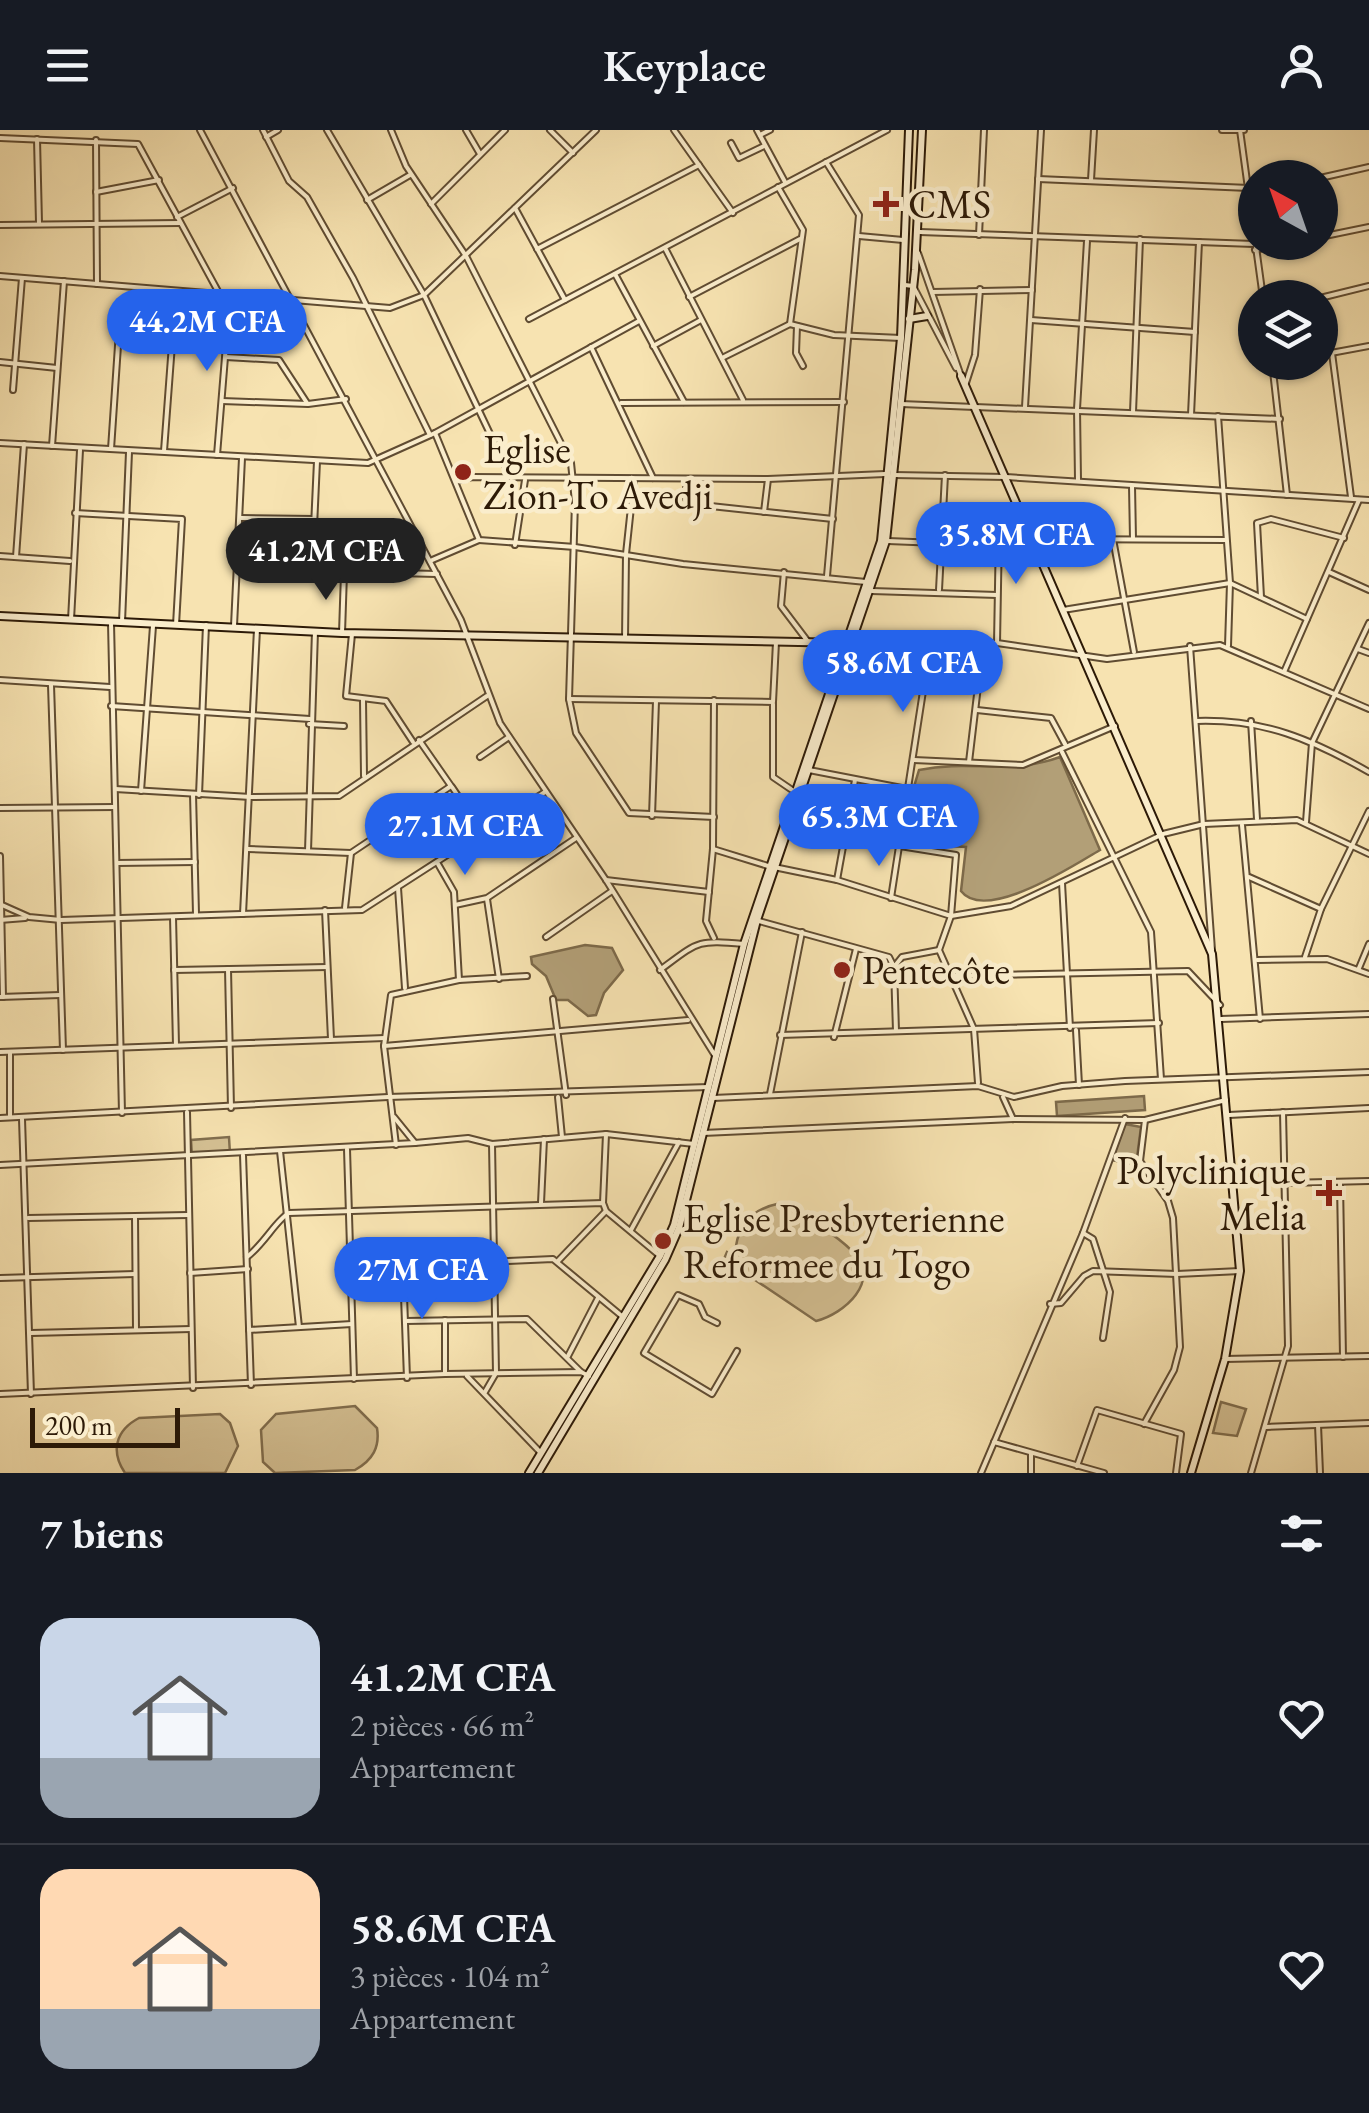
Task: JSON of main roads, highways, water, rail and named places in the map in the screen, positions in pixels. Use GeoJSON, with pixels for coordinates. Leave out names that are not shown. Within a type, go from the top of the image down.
{"type":"FeatureCollection","features":[{"type":"Feature","properties":{"kind":"main road"},"geometry":{"type":"LineString","coordinates":[[870,587],[881,541],[908,320],[909,285],[903,240],[910,130]]}},
{"type":"Feature","properties":{"kind":"main road"},"geometry":{"type":"LineString","coordinates":[[538,1473],[587,1375],[660,1256],[674,1224],[795,792],[886,541],[901,338],[915,270],[922,130]]}},
{"type":"Feature","properties":{"kind":"main road"},"geometry":{"type":"LineString","coordinates":[[908,320],[915,315],[927,316]]}},
{"type":"Feature","properties":{"kind":"main road"},"geometry":{"type":"LineString","coordinates":[[961,376],[1212,954],[1220,1005],[1240,1270],[1225,1359],[1191,1473]]}},
{"type":"Feature","properties":{"kind":"main road"},"geometry":{"type":"LineString","coordinates":[[0,616],[257,626],[352,634],[850,643]]}},
{"type":"Feature","properties":{"kind":"main road"},"geometry":{"type":"LineString","coordinates":[[587,1375],[665,1260],[679,1228],[704,1133],[714,1054],[744,944],[809,770],[850,643]]}},
{"type":"Feature","properties":{"kind":"main road"},"geometry":{"type":"LineString","coordinates":[[529,1473],[545,1456]]}},
{"type":"Feature","properties":{"kind":"place","name":"CMS"},"geometry":{"type":"Point","coordinates":[886,204]}},
{"type":"Feature","properties":{"kind":"place","name":"Eglise Zion-To Avedji"},"geometry":{"type":"Point","coordinates":[463,472]}},
{"type":"Feature","properties":{"kind":"place","name":"Pentecôte"},"geometry":{"type":"Point","coordinates":[842,970]}},
{"type":"Feature","properties":{"kind":"place","name":"Polyclinique Melia"},"geometry":{"type":"Point","coordinates":[1329,1193]}},
{"type":"Feature","properties":{"kind":"place","name":"Eglise Presbyterienne Reformee du Togo"},"geometry":{"type":"Point","coordinates":[663,1241]}}]}
